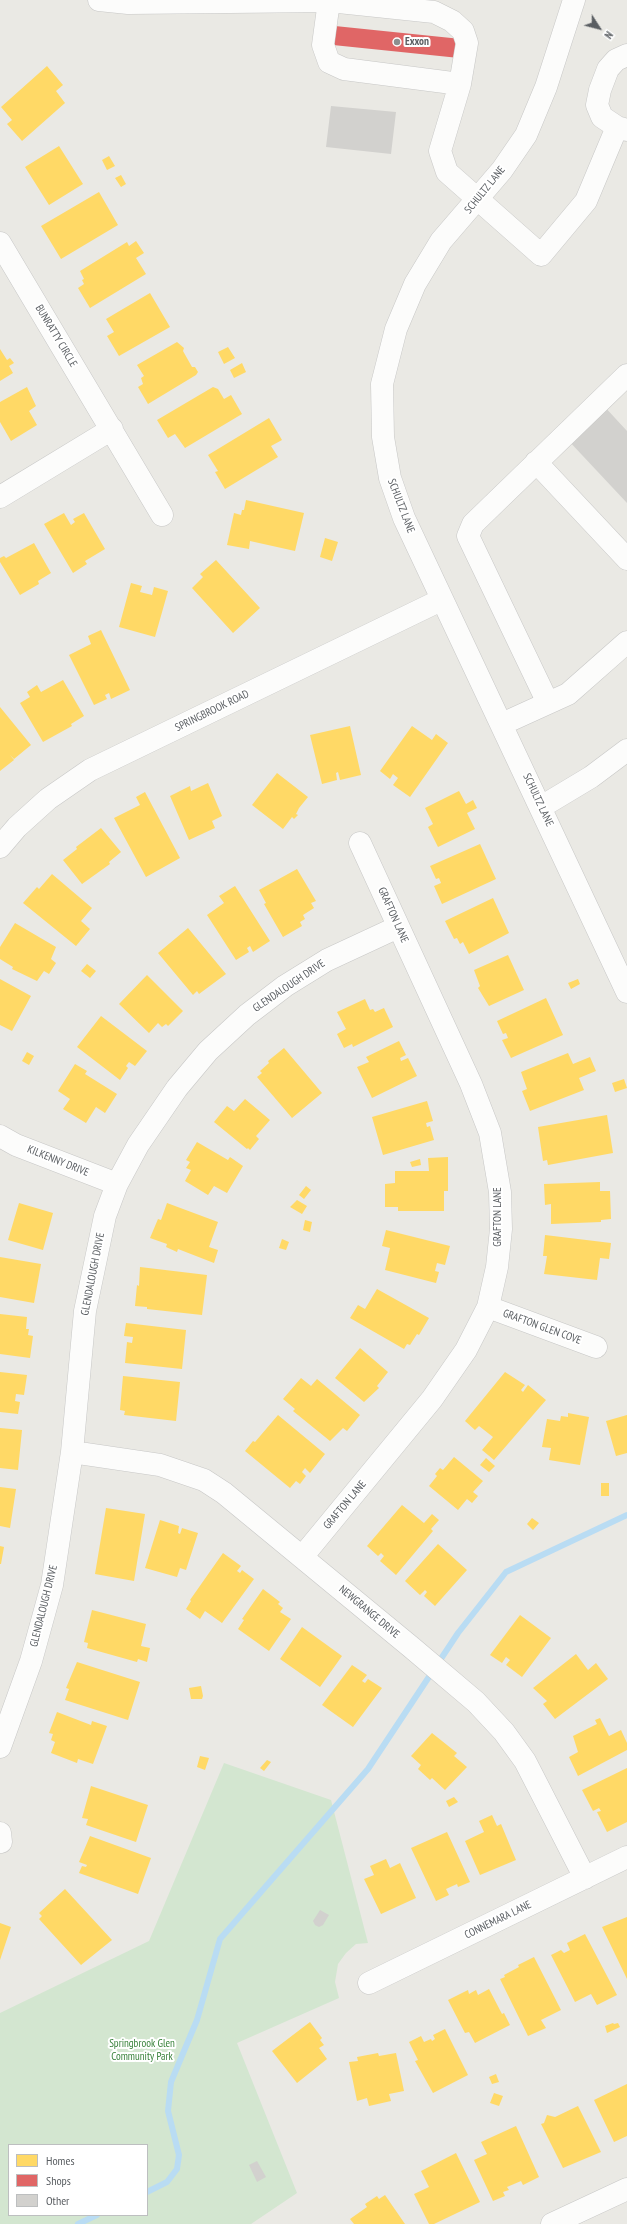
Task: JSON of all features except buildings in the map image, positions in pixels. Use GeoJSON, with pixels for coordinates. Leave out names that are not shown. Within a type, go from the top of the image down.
{"type":"FeatureCollection","features":[{"type":"Feature","properties":{"kind":"street"},"geometry":{"type":"LineString","coordinates":[[99,0],[128,3],[329,1],[434,12],[452,21],[463,32],[467,44],[460,84],[440,151],[447,172],[541,255],[586,201],[622,129],[602,117],[597,105],[600,90],[608,69],[616,60],[627,55]]}},
{"type":"Feature","properties":{"kind":"street","name":"SCHULTZ LANE"},"geometry":{"type":"LineString","coordinates":[[574,0],[546,87],[526,135],[502,170],[478,200],[441,241],[415,284],[396,329],[382,384],[383,437],[390,478],[404,518],[441,600],[502,724],[627,992]]}},
{"type":"Feature","properties":{"kind":"street"},"geometry":{"type":"LineString","coordinates":[[329,1],[323,45],[329,62],[344,69],[460,84]]}},
{"type":"Feature","properties":{"kind":"street","name":"BUNRATTY CIRCLE"},"geometry":{"type":"LineString","coordinates":[[0,243],[162,515]]}},
{"type":"Feature","properties":{"kind":"street"},"geometry":{"type":"LineString","coordinates":[[548,703],[468,536],[473,524],[627,375]]}},
{"type":"Feature","properties":{"kind":"street"},"geometry":{"type":"LineString","coordinates":[[0,497],[112,429]]}},
{"type":"Feature","properties":{"kind":"street"},"geometry":{"type":"LineString","coordinates":[[536,462],[627,559]]}},
{"type":"Feature","properties":{"kind":"street","name":"SPRINGBROOK ROAD"},"geometry":{"type":"LineString","coordinates":[[0,846],[17,827],[48,799],[90,770],[441,600]]}},
{"type":"Feature","properties":{"kind":"street"},"geometry":{"type":"LineString","coordinates":[[502,724],[568,694],[627,642]]}},
{"type":"Feature","properties":{"kind":"street"},"geometry":{"type":"LineString","coordinates":[[541,807],[591,777],[627,750]]}},
{"type":"Feature","properties":{"kind":"street","name":"GRAFTON LANE"},"geometry":{"type":"LineString","coordinates":[[302,1557],[432,1399],[466,1350],[488,1307],[497,1267],[501,1229],[500,1192],[490,1133],[471,1084],[360,843]]}},
{"type":"Feature","properties":{"kind":"street","name":"GLENDALOUGH DRIVE"},"geometry":{"type":"LineString","coordinates":[[0,1747],[31,1661],[52,1585],[72,1452],[85,1310],[105,1216],[117,1184],[138,1145],[177,1088],[208,1051],[246,1015],[285,986],[327,960],[398,927]]}},
{"type":"Feature","properties":{"kind":"street","name":"KILKENNY DRIVE"},"geometry":{"type":"LineString","coordinates":[[0,1136],[16,1144],[117,1184]]}},
{"type":"Feature","properties":{"kind":"street","name":"GRAFTON GLEN COVE"},"geometry":{"type":"LineString","coordinates":[[488,1307],[596,1347]]}},
{"type":"Feature","properties":{"kind":"street","name":"NEWGRANGE DRIVE"},"geometry":{"type":"LineString","coordinates":[[72,1452],[160,1465],[204,1480],[224,1493],[412,1647],[468,1695],[504,1732],[525,1761],[585,1878]]}},
{"type":"Feature","properties":{"kind":"street","name":"CONNEMARA LANE"},"geometry":{"type":"LineString","coordinates":[[369,1983],[627,1857]]}},
{"type":"Feature","properties":{"kind":"street"},"geometry":{"type":"LineString","coordinates":[[552,2224],[627,2189]]}},
{"type":"Feature","properties":{"kind":"green space","name":"Springbrook Glen Community Park"},"geometry":{"type":"Polygon","coordinates":[[[224,1763],[331,1800],[368,1943],[356,1944],[346,1953],[338,1964],[335,1982],[339,1998],[237,2043],[297,2193],[251,2224],[0,2224],[0,2013],[149,1941],[224,1763]]]}},
{"type":"Feature","properties":{"kind":"waterway"},"geometry":{"type":"LineString","coordinates":[[148,2192],[167,2182],[177,2169],[179,2155],[168,2111],[171,2082],[197,2020],[220,1939],[368,1769],[458,1633],[506,1572],[627,1515]]}},
{"type":"Feature","properties":{"kind":"waterway"},"geometry":{"type":"LineString","coordinates":[[78,2224],[95,2216]]}},
{"type":"Feature","properties":{"kind":"place","name":"Exxon"},"geometry":{"type":"Point","coordinates":[397,42]}}]}
